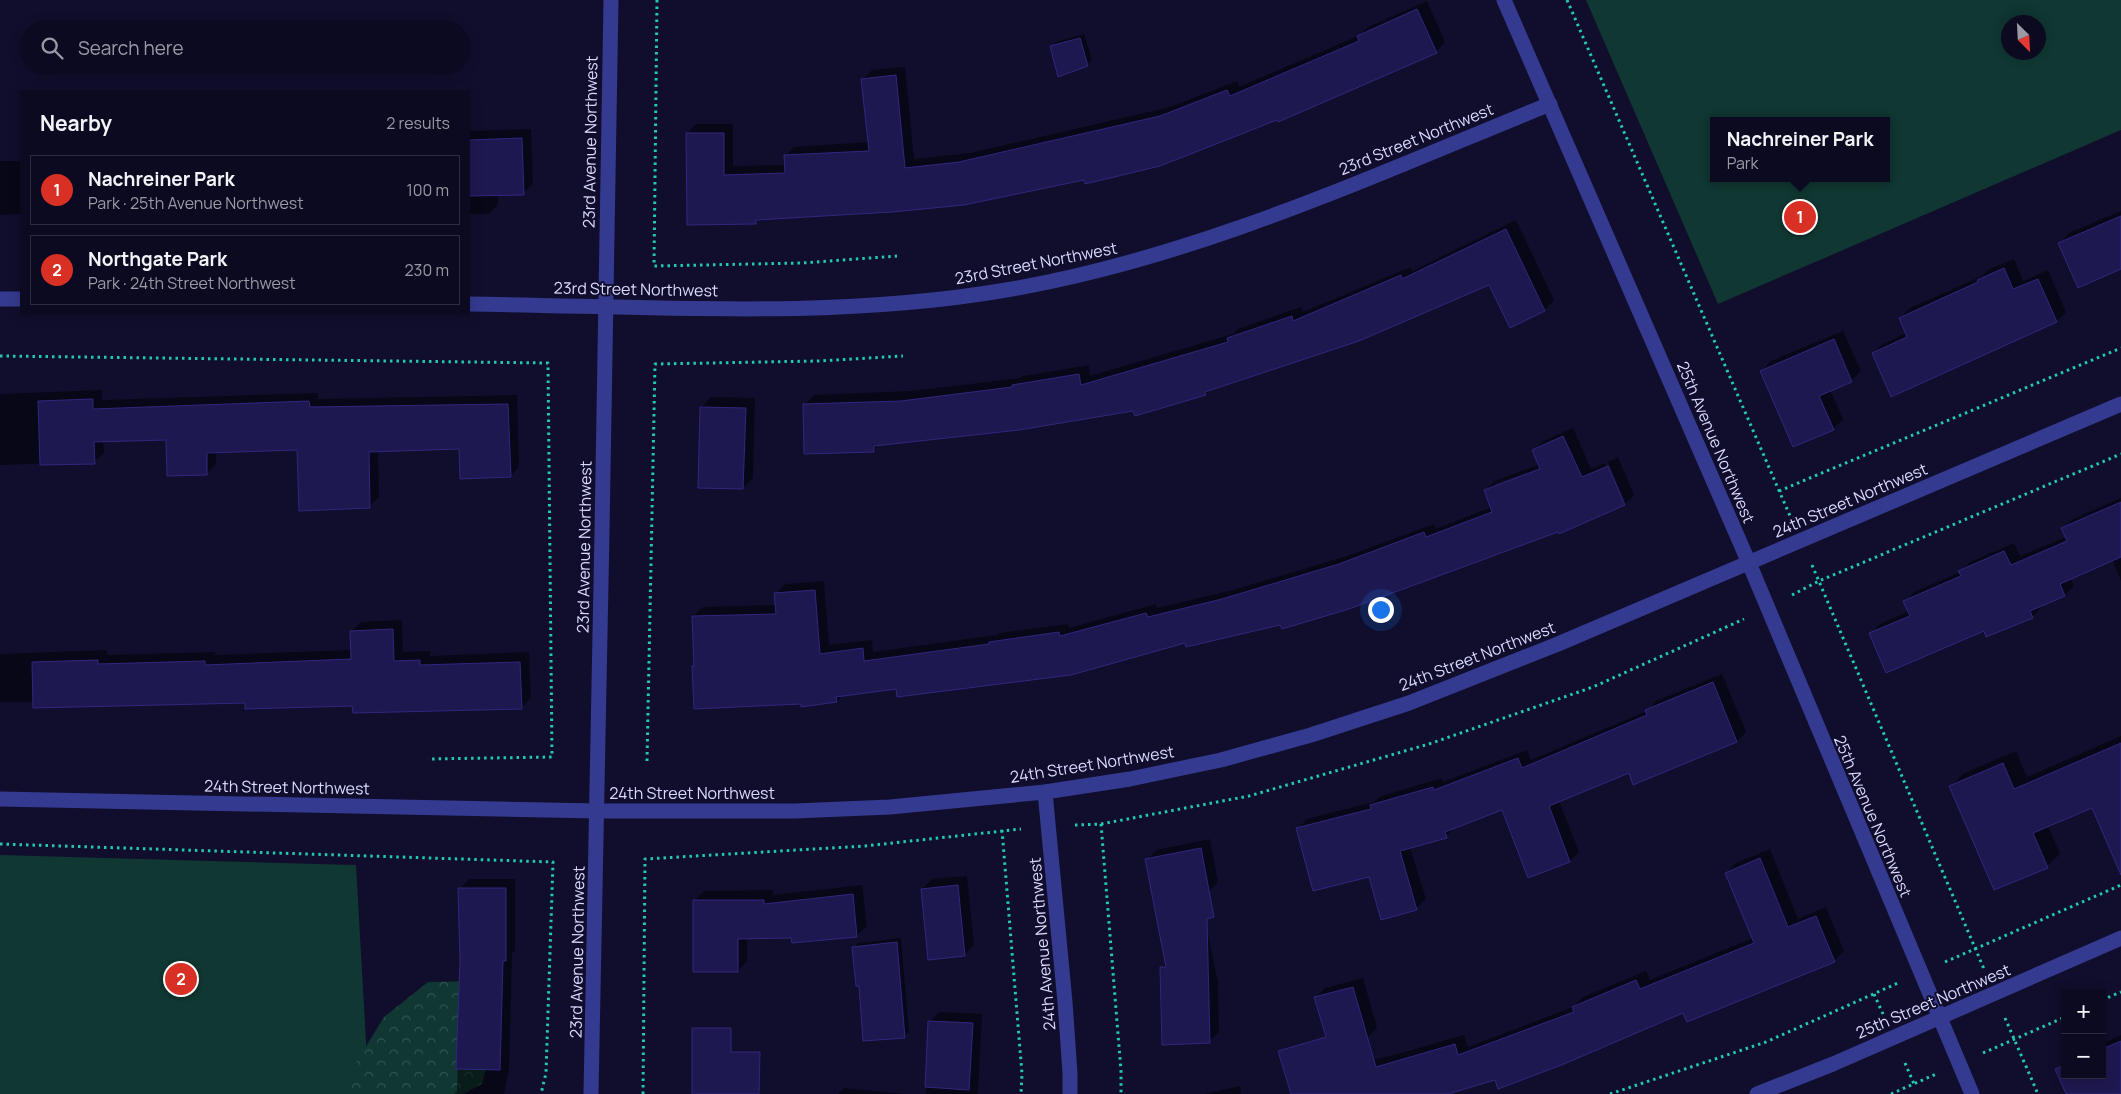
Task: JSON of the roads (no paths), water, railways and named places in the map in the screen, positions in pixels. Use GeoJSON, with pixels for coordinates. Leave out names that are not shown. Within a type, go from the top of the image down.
{"type":"FeatureCollection","features":[{"type":"Feature","properties":{"kind":"street","name":"23rd Avenue Northwest"},"geometry":{"type":"LineString","coordinates":[[591,1094],[598,811],[604,306],[611,0]]}},
{"type":"Feature","properties":{"kind":"street","name":"25th Avenue Northwest"},"geometry":{"type":"LineString","coordinates":[[1504,0],[1749,562],[1972,1094]]}},
{"type":"Feature","properties":{"kind":"street","name":"23rd Street Northwest"},"geometry":{"type":"LineString","coordinates":[[470,304],[791,308],[939,299],[1005,290],[1090,273],[1160,255],[1272,217],[1550,104]]}},
{"type":"Feature","properties":{"kind":"street"},"geometry":{"type":"LineString","coordinates":[[0,299],[20,299]]}},
{"type":"Feature","properties":{"kind":"street","name":"24th Street Northwest"},"geometry":{"type":"LineString","coordinates":[[0,799],[598,811],[805,811],[890,807],[1045,792],[1130,779],[1221,760],[1320,732],[1409,703],[1558,644],[2121,404]]}},
{"type":"Feature","properties":{"kind":"street","name":"24th Avenue Northwest"},"geometry":{"type":"LineString","coordinates":[[1045,792],[1063,984],[1070,1094]]}},
{"type":"Feature","properties":{"kind":"street","name":"25th Street Northwest"},"geometry":{"type":"LineString","coordinates":[[1757,1094],[1939,1018],[2121,938]]}},
{"type":"Feature","properties":{"kind":"place","name":"Nachreiner Park"},"geometry":{"type":"Point","coordinates":[1800,217]}},
{"type":"Feature","properties":{"kind":"place","name":"Northgate Park"},"geometry":{"type":"Point","coordinates":[181,979]}}]}
